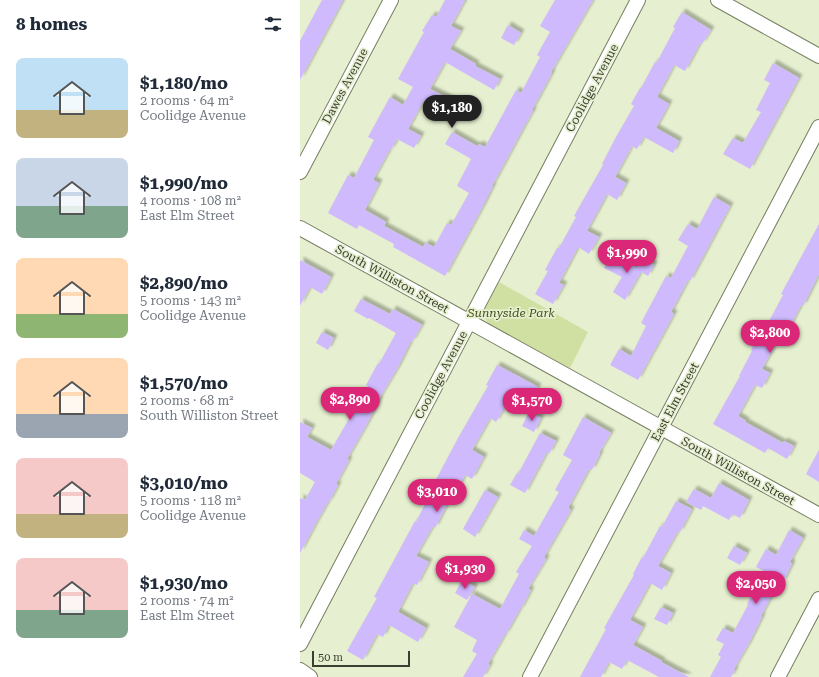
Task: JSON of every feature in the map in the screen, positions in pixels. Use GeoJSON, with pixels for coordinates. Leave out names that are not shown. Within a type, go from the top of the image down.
{"type":"FeatureCollection","features":[{"type":"Feature","properties":{"kind":"street","name":"Dawes Avenue"},"geometry":{"type":"LineString","coordinates":[[300,172],[391,0]]}},
{"type":"Feature","properties":{"kind":"street","name":"Coolidge Avenue"},"geometry":{"type":"LineString","coordinates":[[300,644],[638,0]]}},
{"type":"Feature","properties":{"kind":"street"},"geometry":{"type":"LineString","coordinates":[[718,0],[819,56]]}},
{"type":"Feature","properties":{"kind":"street","name":"East Elm Street"},"geometry":{"type":"LineString","coordinates":[[530,677],[819,127]]}},
{"type":"Feature","properties":{"kind":"street","name":"South Williston Street"},"geometry":{"type":"LineString","coordinates":[[300,228],[819,516]]}},
{"type":"Feature","properties":{"kind":"street"},"geometry":{"type":"LineString","coordinates":[[778,677],[819,599]]}},
{"type":"Feature","properties":{"kind":"street"},"geometry":{"type":"LineString","coordinates":[[300,670],[310,677]]}},
{"type":"Feature","properties":{"kind":"green space","name":"Sunnyside Park"},"geometry":{"type":"Polygon","coordinates":[[[499,282],[588,332],[570,368],[491,326],[484,314],[486,305],[499,282]]]}},
{"type":"Feature","properties":{"kind":"building"},"geometry":{"type":"Polygon","coordinates":[[[322,0],[343,0],[300,80],[300,41],[322,0]]]}},
{"type":"Feature","properties":{"kind":"building"},"geometry":{"type":"Polygon","coordinates":[[[445,0],[465,0],[451,26],[461,31],[450,49],[476,64],[475,66],[500,79],[494,90],[445,62],[430,89],[456,102],[450,114],[424,100],[408,129],[421,136],[414,148],[397,139],[373,180],[379,183],[365,210],[386,222],[384,226],[423,247],[426,243],[434,247],[447,223],[451,225],[469,193],[457,186],[471,159],[445,144],[452,132],[475,145],[478,146],[479,144],[485,147],[516,90],[521,93],[540,57],[537,55],[550,32],[540,26],[555,0],[593,0],[551,72],[552,73],[532,110],[533,111],[445,276],[393,247],[394,244],[359,225],[357,229],[328,213],[348,175],[354,178],[374,140],[368,137],[390,97],[403,105],[413,87],[398,79],[424,32],[422,31],[432,15],[436,17],[445,0]]]}},
{"type":"Feature","properties":{"kind":"building"},"geometry":{"type":"Polygon","coordinates":[[[682,12],[711,30],[702,44],[700,43],[685,71],[674,65],[657,97],[669,104],[656,128],[679,141],[673,153],[644,137],[637,149],[632,146],[615,177],[626,183],[617,200],[607,194],[587,231],[599,237],[589,254],[578,247],[559,283],[564,285],[553,304],[535,294],[548,271],[545,270],[576,217],[574,216],[634,106],[631,104],[655,62],[657,62],[675,28],[673,27],[682,12]]]}},
{"type":"Feature","properties":{"kind":"building"},"geometry":{"type":"Polygon","coordinates":[[[508,25],[521,33],[514,45],[501,38],[508,25]]]}},
{"type":"Feature","properties":{"kind":"building"},"geometry":{"type":"Polygon","coordinates":[[[773,63],[799,78],[750,169],[723,154],[733,138],[743,143],[761,112],[756,110],[770,83],[764,80],[773,63]]]}},
{"type":"Feature","properties":{"kind":"building"},"geometry":{"type":"Polygon","coordinates":[[[714,197],[730,206],[690,281],[688,280],[671,312],[674,314],[638,380],[610,365],[619,349],[631,356],[646,326],[641,323],[666,276],[671,278],[688,246],[678,240],[688,224],[697,229],[714,197]]]}},
{"type":"Feature","properties":{"kind":"building"},"geometry":{"type":"Polygon","coordinates":[[[819,224],[819,274],[803,306],[801,305],[789,328],[785,326],[762,369],[770,373],[762,388],[755,385],[738,416],[746,421],[745,422],[783,443],[784,441],[794,446],[787,459],[768,448],[765,453],[713,424],[740,376],[752,351],[751,350],[763,328],[765,329],[783,295],[781,294],[819,224]]]}},
{"type":"Feature","properties":{"kind":"building"},"geometry":{"type":"Polygon","coordinates":[[[611,255],[637,268],[642,258],[654,265],[648,276],[641,272],[625,300],[613,292],[622,277],[604,268],[611,255]]]}},
{"type":"Feature","properties":{"kind":"building"},"geometry":{"type":"Polygon","coordinates":[[[300,260],[331,277],[322,294],[310,287],[300,306],[300,260]]]}},
{"type":"Feature","properties":{"kind":"building"},"geometry":{"type":"Polygon","coordinates":[[[361,299],[390,314],[393,309],[422,325],[412,342],[411,341],[397,369],[379,399],[347,459],[349,460],[336,484],[338,485],[300,553],[300,498],[305,500],[315,482],[300,473],[300,422],[312,428],[307,437],[331,450],[368,386],[366,385],[396,333],[354,311],[361,299]]]}},
{"type":"Feature","properties":{"kind":"building"},"geometry":{"type":"Polygon","coordinates":[[[322,332],[334,338],[328,350],[316,343],[322,332]]]}},
{"type":"Feature","properties":{"kind":"building"},"geometry":{"type":"Polygon","coordinates":[[[497,365],[538,387],[528,407],[511,397],[496,422],[490,418],[472,450],[484,457],[472,479],[465,475],[451,502],[449,501],[435,528],[433,526],[416,556],[429,562],[417,585],[413,583],[398,612],[426,628],[418,642],[389,625],[383,637],[377,634],[363,660],[347,651],[377,598],[374,597],[415,521],[416,522],[431,492],[430,491],[488,386],[486,385],[497,365]]]}},
{"type":"Feature","properties":{"kind":"building"},"geometry":{"type":"Polygon","coordinates":[[[529,412],[541,418],[534,432],[522,426],[529,412]]]}},
{"type":"Feature","properties":{"kind":"building"},"geometry":{"type":"Polygon","coordinates":[[[583,417],[611,433],[599,453],[600,454],[592,470],[589,469],[568,508],[571,510],[544,557],[546,559],[528,589],[531,590],[488,664],[490,665],[483,677],[463,677],[477,654],[472,651],[477,640],[454,627],[472,594],[500,609],[519,574],[516,572],[532,546],[519,539],[524,530],[534,536],[559,492],[555,490],[572,460],[563,455],[583,417]]]}},
{"type":"Feature","properties":{"kind":"building"},"geometry":{"type":"Polygon","coordinates":[[[540,433],[556,441],[549,454],[547,452],[525,493],[510,485],[517,473],[518,474],[540,433]]]}},
{"type":"Feature","properties":{"kind":"building"},"geometry":{"type":"Polygon","coordinates":[[[819,450],[819,482],[806,474],[819,450]]]}},
{"type":"Feature","properties":{"kind":"building"},"geometry":{"type":"Polygon","coordinates":[[[719,483],[749,500],[740,518],[732,514],[729,520],[703,506],[701,510],[686,502],[694,489],[711,498],[719,483]]]}},
{"type":"Feature","properties":{"kind":"building"},"geometry":{"type":"Polygon","coordinates":[[[485,490],[498,497],[475,537],[463,529],[485,490]]]}},
{"type":"Feature","properties":{"kind":"building"},"geometry":{"type":"Polygon","coordinates":[[[676,501],[692,509],[680,532],[678,531],[658,566],[671,573],[662,590],[650,583],[630,620],[643,627],[633,645],[689,677],[659,677],[627,660],[622,669],[609,662],[601,677],[580,677],[642,557],[643,558],[660,526],[662,527],[676,501]]]}},
{"type":"Feature","properties":{"kind":"building"},"geometry":{"type":"Polygon","coordinates":[[[789,530],[803,538],[790,562],[792,564],[783,582],[780,580],[731,677],[710,677],[721,657],[718,655],[724,644],[716,640],[723,628],[733,633],[764,571],[756,567],[766,549],[776,555],[789,530]]]}},
{"type":"Feature","properties":{"kind":"building"},"geometry":{"type":"Polygon","coordinates":[[[734,546],[747,553],[740,565],[727,558],[734,546]]]}},
{"type":"Feature","properties":{"kind":"building"},"geometry":{"type":"Polygon","coordinates":[[[462,580],[475,587],[467,600],[455,593],[462,580]]]}},
{"type":"Feature","properties":{"kind":"building"},"geometry":{"type":"Polygon","coordinates":[[[661,607],[673,613],[667,625],[654,619],[661,607]]]}}]}
